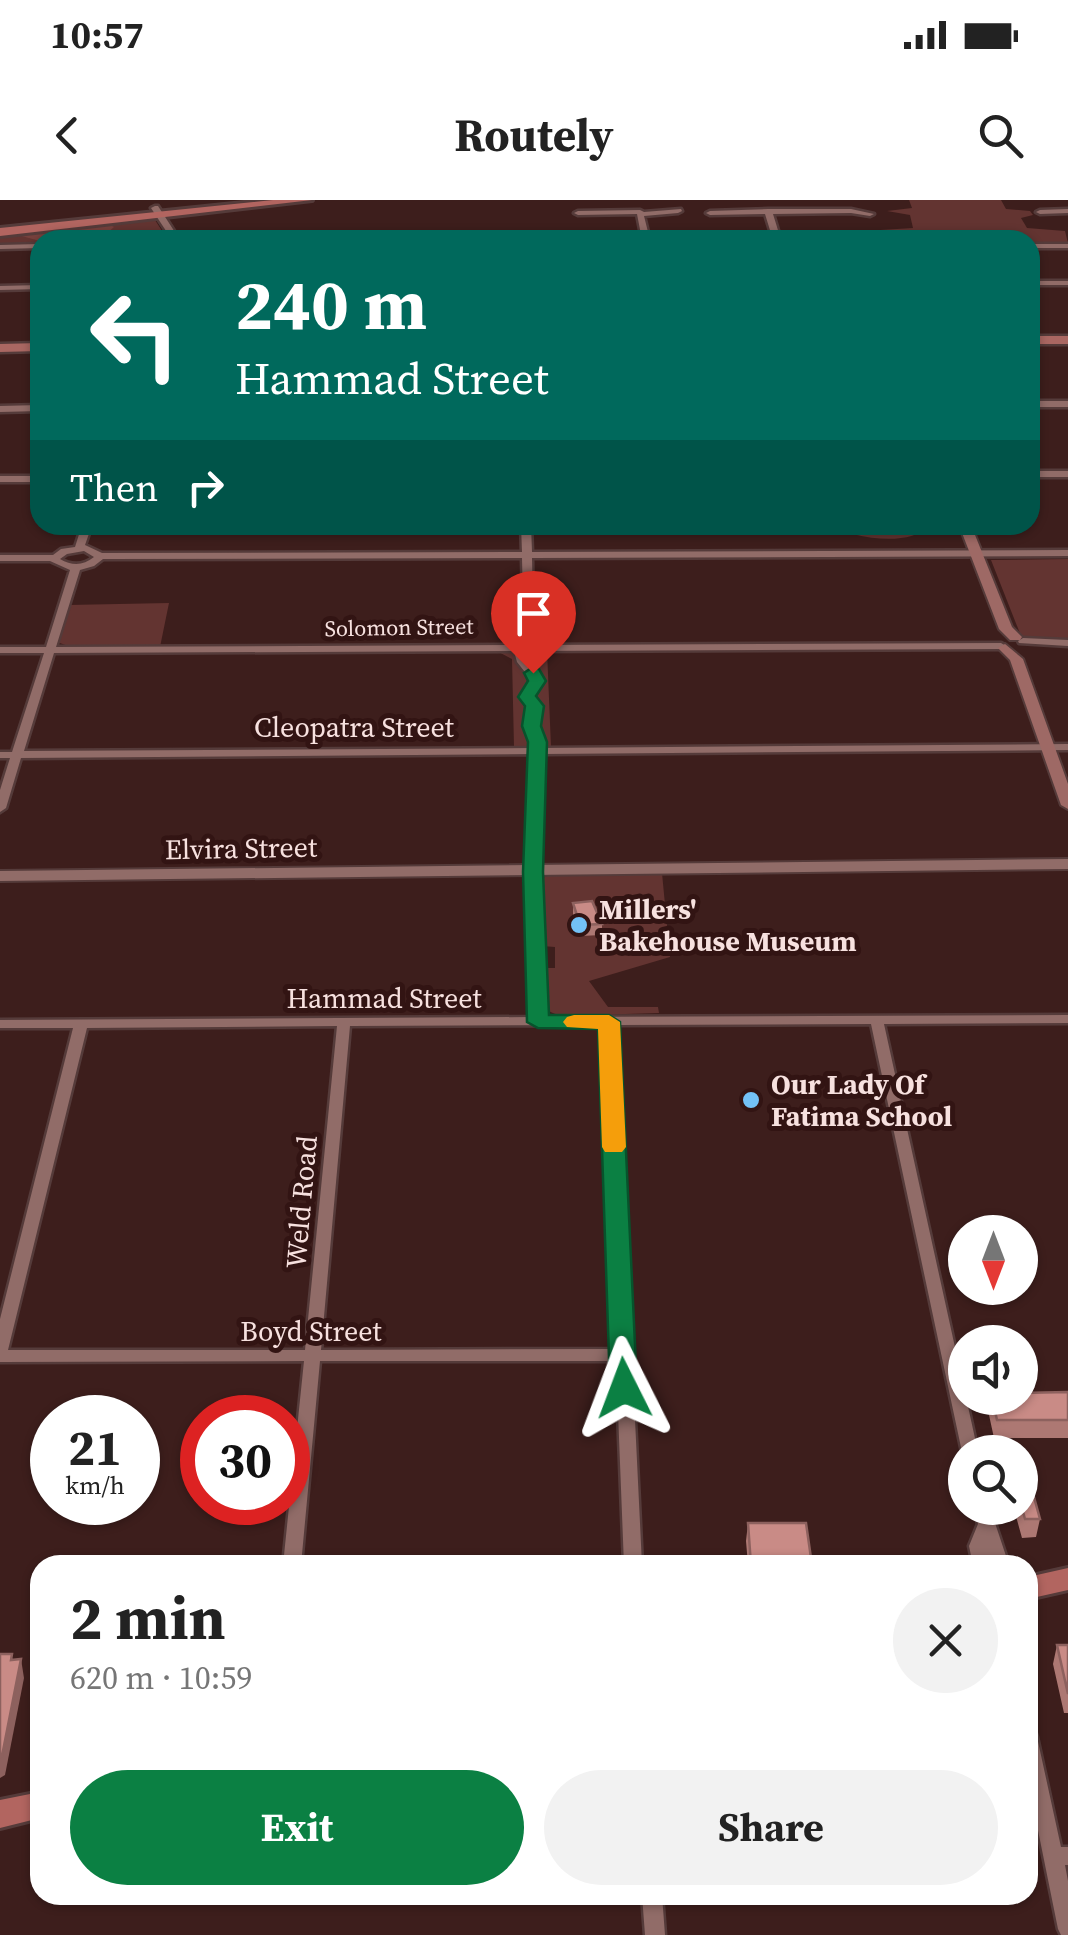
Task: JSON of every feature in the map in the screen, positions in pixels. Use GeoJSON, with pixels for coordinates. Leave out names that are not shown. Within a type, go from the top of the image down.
{"type":"FeatureCollection","features":[{"type":"Feature","properties":{"kind":"highway"},"geometry":{"type":"LineString","coordinates":[[0,232],[241,200]]}},
{"type":"Feature","properties":{"kind":"highway"},"geometry":{"type":"LineString","coordinates":[[0,223],[306,200]]}},
{"type":"Feature","properties":{"kind":"highway"},"geometry":{"type":"LineString","coordinates":[[1038,1586],[1068,1579]]}},
{"type":"Feature","properties":{"kind":"highway"},"geometry":{"type":"LineString","coordinates":[[0,1814],[30,1808]]}},
{"type":"Feature","properties":{"kind":"main road"},"geometry":{"type":"LineString","coordinates":[[1040,342],[1068,341]]}},
{"type":"Feature","properties":{"kind":"main road"},"geometry":{"type":"LineString","coordinates":[[0,346],[30,346]]}},
{"type":"Feature","properties":{"kind":"main road"},"geometry":{"type":"LineString","coordinates":[[969,535],[1068,805]]}},
{"type":"Feature","properties":{"kind":"street"},"geometry":{"type":"LineString","coordinates":[[1040,212],[1068,210]]}},
{"type":"Feature","properties":{"kind":"street"},"geometry":{"type":"LineString","coordinates":[[157,211],[169,230]]}},
{"type":"Feature","properties":{"kind":"street"},"geometry":{"type":"LineString","coordinates":[[578,212],[678,211]]}},
{"type":"Feature","properties":{"kind":"street"},"geometry":{"type":"LineString","coordinates":[[768,211],[774,230]]}},
{"type":"Feature","properties":{"kind":"street"},"geometry":{"type":"LineString","coordinates":[[644,214],[645,230]]}},
{"type":"Feature","properties":{"kind":"street"},"geometry":{"type":"LineString","coordinates":[[710,214],[870,214]]}},
{"type":"Feature","properties":{"kind":"street"},"geometry":{"type":"LineString","coordinates":[[0,247],[30,246]]}},
{"type":"Feature","properties":{"kind":"street"},"geometry":{"type":"LineString","coordinates":[[1040,246],[1068,246]]}},
{"type":"Feature","properties":{"kind":"street"},"geometry":{"type":"LineString","coordinates":[[1040,283],[1068,283]]}},
{"type":"Feature","properties":{"kind":"street"},"geometry":{"type":"LineString","coordinates":[[0,288],[30,288]]}},
{"type":"Feature","properties":{"kind":"street"},"geometry":{"type":"LineString","coordinates":[[1040,404],[1068,404]]}},
{"type":"Feature","properties":{"kind":"street"},"geometry":{"type":"LineString","coordinates":[[0,409],[30,408]]}},
{"type":"Feature","properties":{"kind":"street"},"geometry":{"type":"LineString","coordinates":[[1040,474],[1068,474]]}},
{"type":"Feature","properties":{"kind":"street"},"geometry":{"type":"LineString","coordinates":[[0,480],[30,479]]}},
{"type":"Feature","properties":{"kind":"street"},"geometry":{"type":"LineString","coordinates":[[79,548],[84,535]]}},
{"type":"Feature","properties":{"kind":"street"},"geometry":{"type":"LineString","coordinates":[[526,535],[522,662],[536,678],[527,697],[536,711],[532,726],[538,750],[533,869],[538,1022]]}},
{"type":"Feature","properties":{"kind":"street"},"geometry":{"type":"LineString","coordinates":[[0,558],[55,558],[79,548],[94,550],[100,556]]}},
{"type":"Feature","properties":{"kind":"street"},"geometry":{"type":"LineString","coordinates":[[55,558],[62,566],[76,568],[91,564],[100,556],[1068,552]]}},
{"type":"Feature","properties":{"kind":"street"},"geometry":{"type":"LineString","coordinates":[[0,808],[76,568]]}},
{"type":"Feature","properties":{"kind":"street","name":"Solomon Street"},"geometry":{"type":"LineString","coordinates":[[0,650],[1068,643]]}},
{"type":"Feature","properties":{"kind":"street","name":"Cleopatra Street"},"geometry":{"type":"LineString","coordinates":[[0,755],[1068,747]]}},
{"type":"Feature","properties":{"kind":"street","name":"Elvira Street"},"geometry":{"type":"LineString","coordinates":[[0,876],[1068,867]]}},
{"type":"Feature","properties":{"kind":"street","name":"Hammad Street"},"geometry":{"type":"LineString","coordinates":[[0,1024],[1068,1019]]}},
{"type":"Feature","properties":{"kind":"street"},"geometry":{"type":"LineString","coordinates":[[609,1022],[632,1555]]}},
{"type":"Feature","properties":{"kind":"street"},"geometry":{"type":"LineString","coordinates":[[877,1022],[966,1435]]}},
{"type":"Feature","properties":{"kind":"street"},"geometry":{"type":"LineString","coordinates":[[0,1353],[81,1023]]}},
{"type":"Feature","properties":{"kind":"street","name":"Weld Road"},"geometry":{"type":"LineString","coordinates":[[293,1555],[344,1023]]}},
{"type":"Feature","properties":{"kind":"street","name":"Boyd Street"},"geometry":{"type":"LineString","coordinates":[[0,1353],[622,1354]]}},
{"type":"Feature","properties":{"kind":"street"},"geometry":{"type":"LineString","coordinates":[[980,1555],[982,1525]]}},
{"type":"Feature","properties":{"kind":"street"},"geometry":{"type":"LineString","coordinates":[[987,1525],[997,1555]]}},
{"type":"Feature","properties":{"kind":"street"},"geometry":{"type":"LineString","coordinates":[[1038,1774],[1060,1856],[1068,1929]]}},
{"type":"Feature","properties":{"kind":"street"},"geometry":{"type":"LineString","coordinates":[[652,1905],[654,1935]]}},
{"type":"Feature","properties":{"kind":"shaded area"},"geometry":{"type":"Polygon","coordinates":[[[909,200],[1001,200],[1006,209],[1030,211],[1033,215],[1021,218],[1027,228],[1065,231],[1068,243],[1040,243],[1040,230],[880,230],[913,228],[910,215],[887,211],[912,208],[909,200]]]}},
{"type":"Feature","properties":{"kind":"shaded area"},"geometry":{"type":"Polygon","coordinates":[[[149,218],[162,230],[30,230],[30,245],[0,245],[0,233],[149,218]]]}},
{"type":"Feature","properties":{"kind":"shaded area"},"geometry":{"type":"Polygon","coordinates":[[[106,223],[114,227],[111,230],[47,230],[106,223]]]}},
{"type":"Feature","properties":{"kind":"shaded area"},"geometry":{"type":"Polygon","coordinates":[[[858,535],[913,535],[894,539],[858,535]]]}},
{"type":"Feature","properties":{"kind":"shaded area"},"geometry":{"type":"Polygon","coordinates":[[[1068,559],[1068,639],[1021,636],[991,560],[1068,559]]]}},
{"type":"Feature","properties":{"kind":"shaded area"},"geometry":{"type":"Polygon","coordinates":[[[169,603],[160,647],[71,647],[57,642],[68,605],[169,603]]]}},
{"type":"Feature","properties":{"kind":"shaded area"},"geometry":{"type":"Polygon","coordinates":[[[495,650],[547,650],[551,747],[514,747],[512,659],[495,650]]]}},
{"type":"Feature","properties":{"kind":"shaded area"},"geometry":{"type":"Polygon","coordinates":[[[662,873],[670,957],[589,981],[608,1007],[658,1007],[659,1013],[560,1016],[546,1010],[542,968],[555,968],[555,947],[542,946],[542,878],[554,874],[662,873]]]}},
{"type":"Feature","properties":{"kind":"building"},"geometry":{"type":"Polygon","coordinates":[[[592,901],[602,924],[580,925],[573,903],[592,901]]]}},
{"type":"Feature","properties":{"kind":"building"},"geometry":{"type":"Polygon","coordinates":[[[1068,1392],[1068,1420],[997,1420],[996,1415],[1038,1415],[1038,1393],[1068,1392]]]}},
{"type":"Feature","properties":{"kind":"building"},"geometry":{"type":"Polygon","coordinates":[[[748,1523],[806,1523],[811,1555],[750,1555],[748,1523]]]}},
{"type":"Feature","properties":{"kind":"building"},"geometry":{"type":"Polygon","coordinates":[[[1057,1645],[1068,1645],[1068,1694],[1057,1645]]]}},
{"type":"Feature","properties":{"kind":"building"},"geometry":{"type":"Polygon","coordinates":[[[0,1654],[12,1654],[11,1660],[21,1659],[0,1757],[0,1654]]]}},
{"type":"Feature","properties":{"kind":"slow traffic"},"geometry":{"type":"LineString","coordinates":[[574,1022],[609,1022],[614,1147]]}},
{"type":"Feature","properties":{"kind":"place","name":"Millers' Bakehouse Museum"},"geometry":{"type":"Point","coordinates":[579,925]}},
{"type":"Feature","properties":{"kind":"place","name":"Our Lady Of Fatima School"},"geometry":{"type":"Point","coordinates":[751,1100]}},
{"type":"Feature","properties":{"kind":"route"},"geometry":{"type":"LineString","coordinates":[[533,673],[537,681],[527,691],[527,700],[536,711],[532,726],[538,742],[533,872],[538,1022],[609,1022],[624,1388]]}}]}
